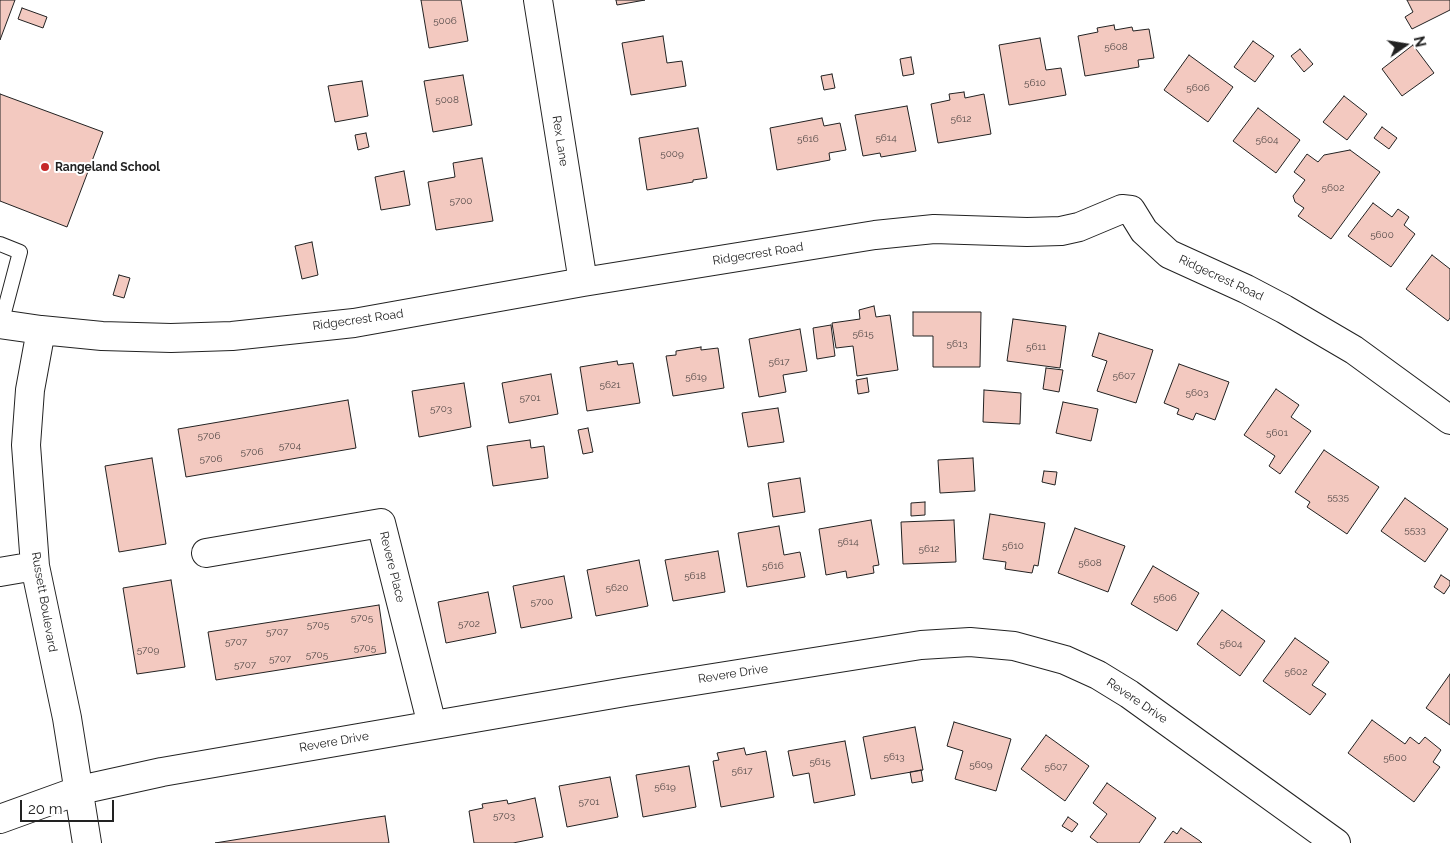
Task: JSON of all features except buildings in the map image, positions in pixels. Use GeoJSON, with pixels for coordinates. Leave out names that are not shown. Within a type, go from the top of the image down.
{"type":"FeatureCollection","features":[{"type":"Feature","properties":{"kind":"street","name":"Rex Lane"},"geometry":{"type":"LineString","coordinates":[[538,0],[583,282]]}},
{"type":"Feature","properties":{"kind":"street","name":"Ridgecrest Road"},"geometry":{"type":"LineString","coordinates":[[0,324],[102,336],[171,338],[232,336],[354,323],[583,282],[875,235],[934,229],[1061,232],[1079,227],[1122,209],[1131,210],[1144,231],[1169,254],[1246,289],[1354,350],[1450,420]]}},
{"type":"Feature","properties":{"kind":"street","name":"Russett Boulevard"},"geometry":{"type":"LineString","coordinates":[[41,330],[30,390],[26,445],[35,566],[67,718],[88,843]]}},
{"type":"Feature","properties":{"kind":"street","name":"Revere Place"},"geometry":{"type":"LineString","coordinates":[[206,553],[381,523],[432,725]]}},
{"type":"Feature","properties":{"kind":"street"},"geometry":{"type":"LineString","coordinates":[[0,572],[35,566]]}},
{"type":"Feature","properties":{"kind":"street","name":"Revere Drive"},"geometry":{"type":"LineString","coordinates":[[0,819],[80,790],[162,772],[625,692],[921,645],[970,642],[1014,646],[1065,660],[1098,675],[1336,843]]}},
{"type":"Feature","properties":{"kind":"lane"},"geometry":{"type":"LineString","coordinates":[[0,244],[20,252],[0,324]]}},
{"type":"Feature","properties":{"kind":"place","name":"Rangeland School"},"geometry":{"type":"Point","coordinates":[45,167]}}]}
